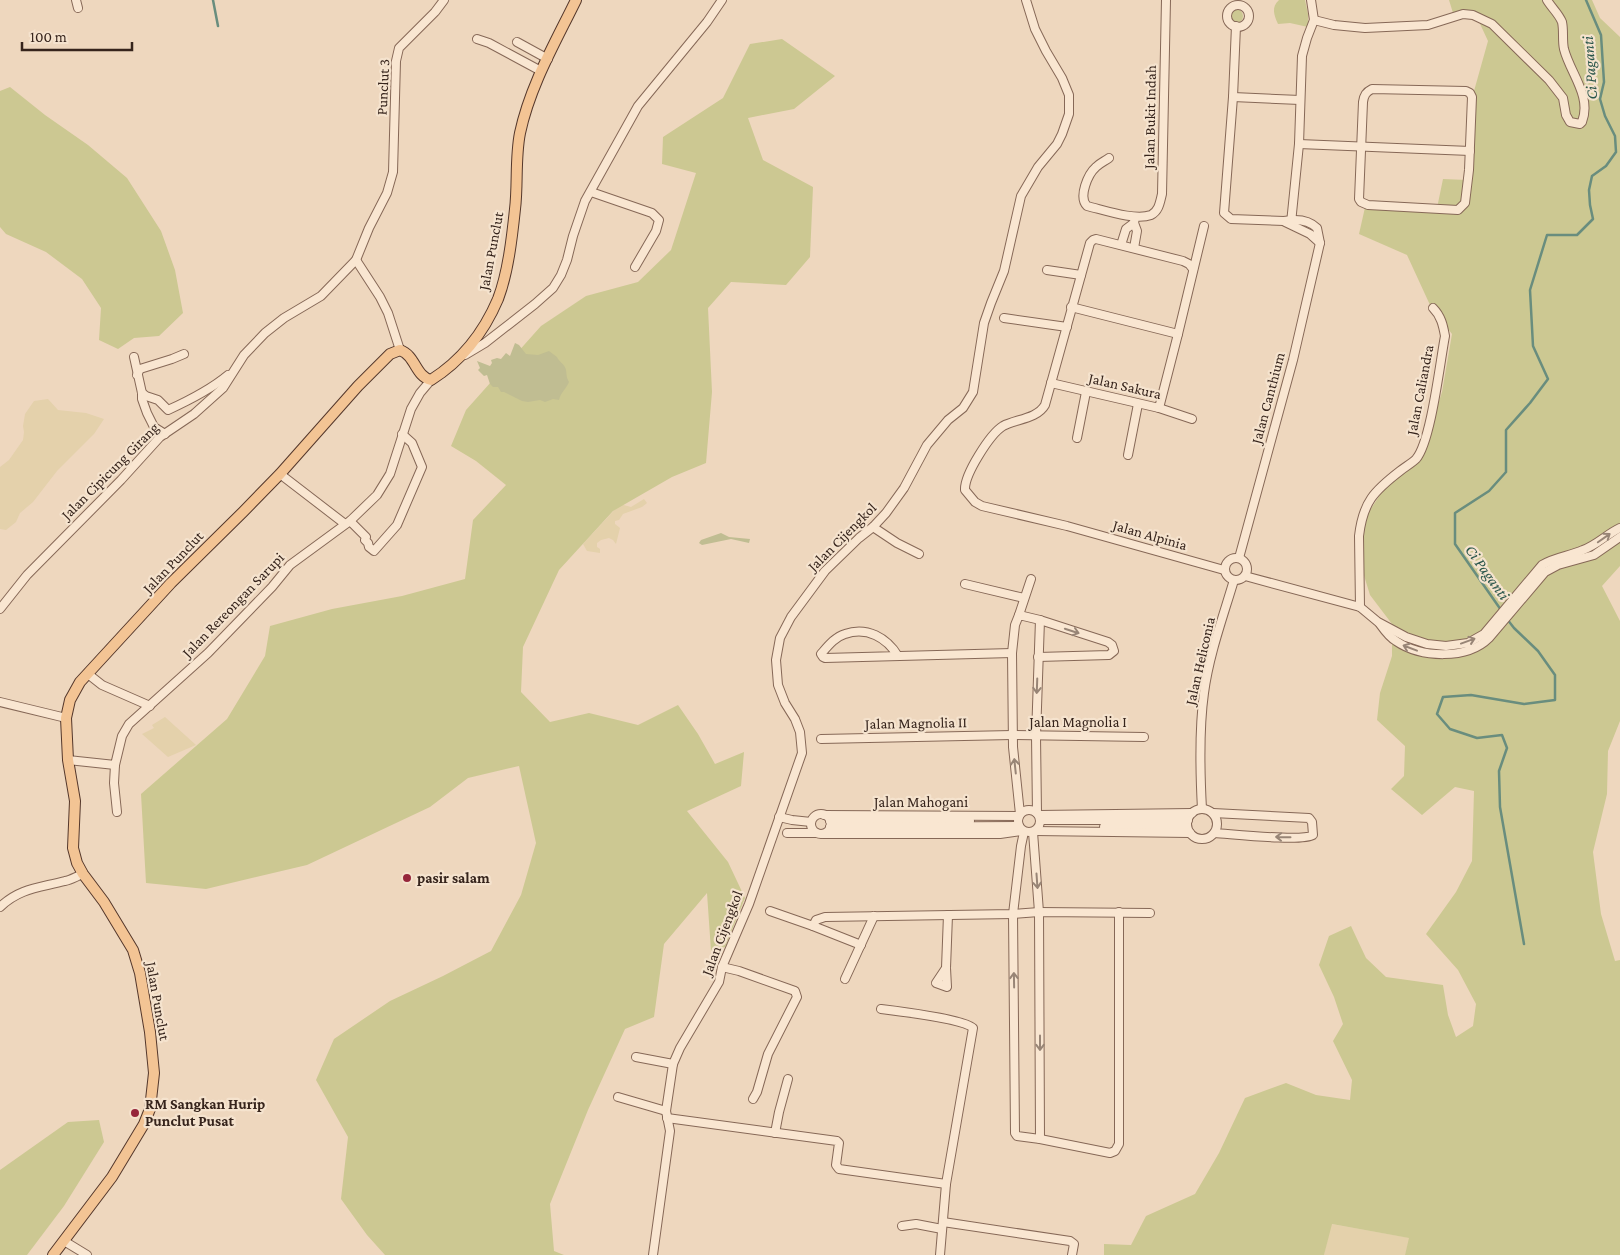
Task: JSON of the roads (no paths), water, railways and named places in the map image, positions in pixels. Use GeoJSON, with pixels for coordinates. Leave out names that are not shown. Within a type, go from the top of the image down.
{"type":"FeatureCollection","features":[{"type":"Feature","properties":{"kind":"main road","name":"Jalan Punclut"},"geometry":{"type":"LineString","coordinates":[[431,380],[444,372],[461,357],[474,342],[498,299],[505,274],[515,209],[520,136],[526,110],[541,71],[576,0]]}},
{"type":"Feature","properties":{"kind":"main road","name":"Jalan Punclut"},"geometry":{"type":"LineString","coordinates":[[53,1255],[112,1177],[144,1124],[150,1109],[154,1073],[140,973],[133,950],[104,902],[83,874],[77,863],[73,848],[75,802],[68,760],[66,718],[70,700],[80,682],[171,583],[280,474],[358,386],[390,354],[400,350]]}},
{"type":"Feature","properties":{"kind":"main road"},"geometry":{"type":"LineString","coordinates":[[400,350],[407,352],[426,379],[431,380]]}},
{"type":"Feature","properties":{"kind":"street","name":"Punclut 3"},"geometry":{"type":"LineString","coordinates":[[356,260],[369,228],[387,193],[394,163],[396,61],[399,48],[435,12],[444,0]]}},
{"type":"Feature","properties":{"kind":"street"},"geometry":{"type":"LineString","coordinates":[[461,357],[485,343],[553,288],[567,260],[586,201],[638,106],[707,22],[722,0]]}},
{"type":"Feature","properties":{"kind":"street","name":"Jalan Cijengkol"},"geometry":{"type":"LineString","coordinates":[[653,1255],[670,1131],[667,1114],[673,1064],[680,1048],[719,982],[722,967],[749,904],[802,753],[800,732],[795,719],[784,703],[778,685],[776,660],[780,638],[790,617],[825,571],[886,513],[904,488],[927,446],[948,420],[963,408],[972,392],[984,323],[1004,272],[1021,196],[1038,167],[1057,144],[1069,114],[1069,95],[1062,78],[1035,30],[1026,0]]}},
{"type":"Feature","properties":{"kind":"street","name":"Jalan Bukit Indah"},"geometry":{"type":"LineString","coordinates":[[1134,220],[1155,212],[1160,205],[1162,194],[1166,0]]}},
{"type":"Feature","properties":{"kind":"street"},"geometry":{"type":"LineString","coordinates":[[1289,222],[1299,144],[1302,56],[1314,20],[1311,0]]}},
{"type":"Feature","properties":{"kind":"street"},"geometry":{"type":"LineString","coordinates":[[1314,20],[1334,25],[1365,28],[1428,25],[1463,14],[1473,15],[1492,24],[1557,90],[1563,98],[1566,115],[1570,122],[1580,124],[1585,111],[1584,98],[1568,63],[1562,23],[1547,0]]}},
{"type":"Feature","properties":{"kind":"street"},"geometry":{"type":"LineString","coordinates":[[1236,26],[1233,97],[1300,100]]}},
{"type":"Feature","properties":{"kind":"street"},"geometry":{"type":"LineString","coordinates":[[477,39],[489,43],[541,71]]}},
{"type":"Feature","properties":{"kind":"street"},"geometry":{"type":"LineString","coordinates":[[517,42],[548,59]]}},
{"type":"Feature","properties":{"kind":"street"},"geometry":{"type":"LineString","coordinates":[[1372,89],[1466,91],[1470,93],[1472,97],[1470,151],[1465,203],[1458,210],[1368,205],[1359,199],[1363,102],[1367,91],[1372,89]]}},
{"type":"Feature","properties":{"kind":"street","name":"Jalan Canthium"},"geometry":{"type":"LineString","coordinates":[[1233,97],[1224,213],[1231,219],[1309,222],[1315,226],[1320,243],[1292,360],[1240,558]]}},
{"type":"Feature","properties":{"kind":"street"},"geometry":{"type":"LineString","coordinates":[[1299,144],[1470,151]]}},
{"type":"Feature","properties":{"kind":"street"},"geometry":{"type":"LineString","coordinates":[[1110,158],[1094,168],[1082,196],[1084,202],[1087,206],[1134,220]]}},
{"type":"Feature","properties":{"kind":"street"},"geometry":{"type":"LineString","coordinates":[[591,192],[652,213],[659,220],[656,232],[635,267]]}},
{"type":"Feature","properties":{"kind":"street"},"geometry":{"type":"LineString","coordinates":[[1121,245],[1126,229],[1134,220]]}},
{"type":"Feature","properties":{"kind":"street"},"geometry":{"type":"LineString","coordinates":[[1134,220],[1137,231],[1134,248]]}},
{"type":"Feature","properties":{"kind":"street"},"geometry":{"type":"LineString","coordinates":[[1158,408],[1204,226]]}},
{"type":"Feature","properties":{"kind":"street"},"geometry":{"type":"LineString","coordinates":[[1051,383],[1071,307],[1090,243],[1093,240],[1096,239],[1183,261],[1189,264],[1193,270]]}},
{"type":"Feature","properties":{"kind":"street"},"geometry":{"type":"LineString","coordinates":[[356,260],[388,313],[400,350]]}},
{"type":"Feature","properties":{"kind":"street","name":"Jalan Cipicung Girang"},"geometry":{"type":"LineString","coordinates":[[0,610],[27,576],[121,480],[160,437],[203,407],[223,388],[244,355],[265,332],[284,318],[321,296],[356,260]]}},
{"type":"Feature","properties":{"kind":"street"},"geometry":{"type":"LineString","coordinates":[[1047,270],[1081,275]]}},
{"type":"Feature","properties":{"kind":"street"},"geometry":{"type":"LineString","coordinates":[[1071,307],[1178,334]]}},
{"type":"Feature","properties":{"kind":"street","name":"Jalan Caliandra"},"geometry":{"type":"LineString","coordinates":[[1360,607],[1359,536],[1360,525],[1368,501],[1380,487],[1416,459],[1424,444],[1429,424],[1445,336],[1440,317],[1433,308]]}},
{"type":"Feature","properties":{"kind":"street"},"geometry":{"type":"LineString","coordinates":[[1004,318],[1066,327]]}},
{"type":"Feature","properties":{"kind":"street"},"geometry":{"type":"LineString","coordinates":[[137,375],[140,368],[184,354]]}},
{"type":"Feature","properties":{"kind":"street"},"geometry":{"type":"LineString","coordinates":[[134,357],[142,399],[154,428],[165,434]]}},
{"type":"Feature","properties":{"kind":"street"},"geometry":{"type":"LineString","coordinates":[[142,393],[158,400],[168,410],[195,398],[216,385],[236,369]]}},
{"type":"Feature","properties":{"kind":"street","name":"Jalan Rereongan Sarupi"},"geometry":{"type":"LineString","coordinates":[[117,812],[114,783],[115,765],[122,736],[129,724],[208,653],[272,587],[290,565],[347,523],[377,495],[390,474],[411,409],[420,393],[431,380]]}},
{"type":"Feature","properties":{"kind":"street","name":"Jalan Sakura"},"geometry":{"type":"LineString","coordinates":[[1051,383],[1158,408],[1192,419]]}},
{"type":"Feature","properties":{"kind":"street","name":"Jalan Alpinia"},"geometry":{"type":"LineString","coordinates":[[1051,383],[1042,409],[1033,415],[1003,426],[990,439],[977,458],[966,480],[965,490],[974,502],[982,506],[1067,526],[1224,570]]}},
{"type":"Feature","properties":{"kind":"street"},"geometry":{"type":"LineString","coordinates":[[1077,438],[1086,392]]}},
{"type":"Feature","properties":{"kind":"street"},"geometry":{"type":"LineString","coordinates":[[1128,455],[1138,404]]}},
{"type":"Feature","properties":{"kind":"street"},"geometry":{"type":"LineString","coordinates":[[280,474],[366,537],[365,540],[368,546],[374,551],[397,525],[422,467],[412,443],[402,434]]}},
{"type":"Feature","properties":{"kind":"street"},"geometry":{"type":"LineString","coordinates":[[873,527],[898,544],[919,554]]}},
{"type":"Feature","properties":{"kind":"street"},"geometry":{"type":"LineString","coordinates":[[1536,578],[1542,565],[1582,551],[1620,528]]}},
{"type":"Feature","properties":{"kind":"street"},"geometry":{"type":"LineString","coordinates":[[1246,576],[1246,564],[1240,558],[1229,560],[1224,570],[1227,577],[1234,580],[1246,576],[1360,607],[1378,622],[1419,642],[1437,646],[1468,643],[1486,636],[1536,578],[1558,565],[1594,555],[1620,537]]}},
{"type":"Feature","properties":{"kind":"street"},"geometry":{"type":"LineString","coordinates":[[1031,579],[1015,625],[1012,653],[1012,735],[1020,823],[1013,914],[1015,1133],[1018,1137],[1040,1139],[1110,1154],[1118,1149],[1119,912]]}},
{"type":"Feature","properties":{"kind":"street","name":"Jalan Heliconia"},"geometry":{"type":"LineString","coordinates":[[1202,809],[1201,718],[1204,692],[1211,659],[1234,580]]}},
{"type":"Feature","properties":{"kind":"street"},"geometry":{"type":"LineString","coordinates":[[965,584],[1024,598]]}},
{"type":"Feature","properties":{"kind":"street"},"geometry":{"type":"LineString","coordinates":[[1019,615],[1108,642],[1114,651],[1109,655],[1038,657]]}},
{"type":"Feature","properties":{"kind":"street"},"geometry":{"type":"LineString","coordinates":[[1040,620],[1036,736],[1040,1139]]}},
{"type":"Feature","properties":{"kind":"street"},"geometry":{"type":"LineString","coordinates":[[898,656],[886,640],[859,631],[839,637],[822,654],[826,658],[1012,653]]}},
{"type":"Feature","properties":{"kind":"street"},"geometry":{"type":"LineString","coordinates":[[88,674],[102,685],[150,706]]}},
{"type":"Feature","properties":{"kind":"street"},"geometry":{"type":"LineString","coordinates":[[0,702],[66,718]]}},
{"type":"Feature","properties":{"kind":"street","name":"Jalan Magnolia I"},"geometry":{"type":"LineString","coordinates":[[1012,735],[1144,736]]}},
{"type":"Feature","properties":{"kind":"street","name":"Jalan Magnolia II"},"geometry":{"type":"LineString","coordinates":[[821,739],[1012,735]]}},
{"type":"Feature","properties":{"kind":"street"},"geometry":{"type":"LineString","coordinates":[[68,760],[115,765]]}},
{"type":"Feature","properties":{"kind":"street"},"geometry":{"type":"LineString","coordinates":[[1202,809],[1213,813],[1309,818],[1313,834],[1308,837],[1280,837],[1215,833],[1206,839],[1201,839],[1194,837],[1189,823],[1197,810],[1202,809]]}},
{"type":"Feature","properties":{"kind":"street"},"geometry":{"type":"LineString","coordinates":[[787,833],[1000,834],[1020,823],[1028,810],[1037,823]]}},
{"type":"Feature","properties":{"kind":"street"},"geometry":{"type":"LineString","coordinates":[[1213,813],[1218,823],[1215,833]]}},
{"type":"Feature","properties":{"kind":"street"},"geometry":{"type":"LineString","coordinates":[[819,834],[812,828],[811,822],[816,816],[828,821],[1189,823]]}},
{"type":"Feature","properties":{"kind":"street"},"geometry":{"type":"LineString","coordinates":[[779,817],[811,822]]}},
{"type":"Feature","properties":{"kind":"street"},"geometry":{"type":"LineString","coordinates":[[819,834],[827,832],[828,821]]}},
{"type":"Feature","properties":{"kind":"street","name":"Jalan Mahogani"},"geometry":{"type":"LineString","coordinates":[[828,821],[1020,823]]}},
{"type":"Feature","properties":{"kind":"street"},"geometry":{"type":"LineString","coordinates":[[1037,823],[1189,823]]}},
{"type":"Feature","properties":{"kind":"street"},"geometry":{"type":"LineString","coordinates":[[0,907],[28,889],[66,881],[83,874]]}},
{"type":"Feature","properties":{"kind":"street"},"geometry":{"type":"LineString","coordinates":[[770,911],[861,945]]}},
{"type":"Feature","properties":{"kind":"street"},"geometry":{"type":"LineString","coordinates":[[813,926],[816,920],[825,917],[1039,912],[1150,912]]}},
{"type":"Feature","properties":{"kind":"street"},"geometry":{"type":"LineString","coordinates":[[946,968],[948,915]]}},
{"type":"Feature","properties":{"kind":"street"},"geometry":{"type":"LineString","coordinates":[[845,980],[874,916]]}},
{"type":"Feature","properties":{"kind":"street"},"geometry":{"type":"LineString","coordinates":[[722,967],[795,991],[797,994],[768,1054],[758,1092],[754,1099]]}},
{"type":"Feature","properties":{"kind":"street"},"geometry":{"type":"LineString","coordinates":[[881,1009],[961,1022],[973,1028],[946,1184],[940,1255]]}},
{"type":"Feature","properties":{"kind":"street"},"geometry":{"type":"LineString","coordinates":[[636,1057],[673,1064]]}},
{"type":"Feature","properties":{"kind":"street"},"geometry":{"type":"LineString","coordinates":[[775,1133],[788,1079]]}},
{"type":"Feature","properties":{"kind":"street"},"geometry":{"type":"LineString","coordinates":[[618,1097],[667,1114],[775,1133],[838,1141],[836,1165],[840,1169],[946,1184]]}},
{"type":"Feature","properties":{"kind":"street"},"geometry":{"type":"LineString","coordinates":[[902,1226],[916,1224],[943,1225],[1070,1241],[1074,1244],[1072,1255]]}},
{"type":"Feature","properties":{"kind":"street"},"geometry":{"type":"LineString","coordinates":[[64,1241],[87,1255]]}},
{"type":"Feature","properties":{"kind":"waterway"},"geometry":{"type":"LineString","coordinates":[[213,0],[218,26]]}},
{"type":"Feature","properties":{"kind":"waterway","name":"Ci Paganti"},"geometry":{"type":"LineString","coordinates":[[1501,610],[1455,544],[1455,513],[1489,491],[1506,472],[1506,430],[1548,379],[1533,346],[1530,290],[1547,235],[1577,235],[1593,219],[1589,190],[1592,176],[1606,166],[1616,152],[1615,136],[1605,116],[1600,99],[1604,82],[1601,35],[1586,0]]}},
{"type":"Feature","properties":{"kind":"waterway","name":"Ci Paganti"},"geometry":{"type":"LineString","coordinates":[[1507,619],[1538,651],[1555,675],[1555,700],[1524,704],[1471,695],[1443,697],[1437,714],[1450,729],[1477,738],[1502,735],[1507,748],[1499,771],[1500,807],[1524,944]]}},
{"type":"Feature","properties":{"kind":"place","name":"pasir salam"},"geometry":{"type":"Point","coordinates":[407,878]}},
{"type":"Feature","properties":{"kind":"place","name":"RM Sangkan Hurip Punclut Pusat"},"geometry":{"type":"Point","coordinates":[135,1113]}}]}
